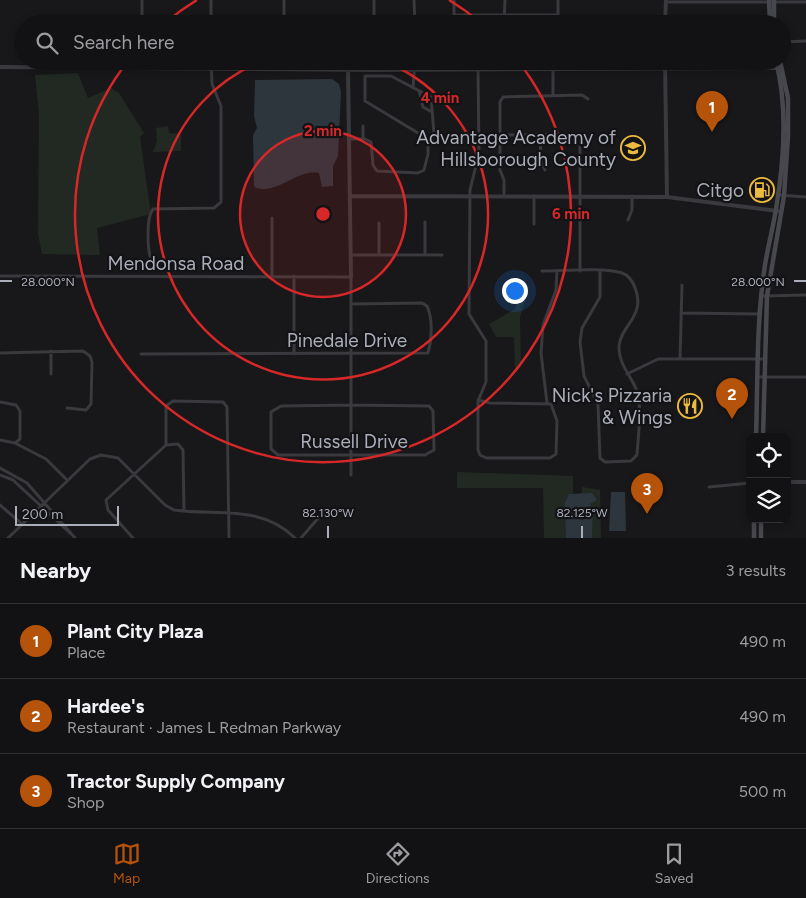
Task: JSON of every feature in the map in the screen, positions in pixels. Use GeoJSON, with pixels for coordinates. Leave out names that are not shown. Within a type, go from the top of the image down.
{"type":"FeatureCollection","features":[{"type":"Feature","properties":{"kind":"main road"},"geometry":{"type":"LineString","coordinates":[[771,15],[772,1]]}},
{"type":"Feature","properties":{"kind":"main road"},"geometry":{"type":"LineString","coordinates":[[772,1],[773,15]]}},
{"type":"Feature","properties":{"kind":"main road"},"geometry":{"type":"LineString","coordinates":[[757,433],[760,314],[779,211],[778,195],[783,112],[780,70]]}},
{"type":"Feature","properties":{"kind":"main road"},"geometry":{"type":"LineString","coordinates":[[763,433],[766,359],[764,292],[766,262],[784,196],[788,98],[781,70]]}},
{"type":"Feature","properties":{"kind":"main road"},"geometry":{"type":"LineString","coordinates":[[780,163],[780,187],[784,196]]}},
{"type":"Feature","properties":{"kind":"main road"},"geometry":{"type":"LineString","coordinates":[[760,314],[764,318],[766,339]]}},
{"type":"Feature","properties":{"kind":"main road"},"geometry":{"type":"LineString","coordinates":[[758,387],[762,392],[764,412]]}},
{"type":"Feature","properties":{"kind":"main road"},"geometry":{"type":"LineString","coordinates":[[758,397],[760,424],[763,433]]}},
{"type":"Feature","properties":{"kind":"main road"},"geometry":{"type":"LineString","coordinates":[[754,523],[754,538]]}},
{"type":"Feature","properties":{"kind":"main road"},"geometry":{"type":"LineString","coordinates":[[761,523],[761,538]]}},
{"type":"Feature","properties":{"kind":"street"},"geometry":{"type":"LineString","coordinates":[[142,0],[142,15]]}},
{"type":"Feature","properties":{"kind":"street"},"geometry":{"type":"LineString","coordinates":[[211,0],[211,15]]}},
{"type":"Feature","properties":{"kind":"street"},"geometry":{"type":"LineString","coordinates":[[284,0],[284,15]]}},
{"type":"Feature","properties":{"kind":"street"},"geometry":{"type":"LineString","coordinates":[[374,0],[374,15]]}},
{"type":"Feature","properties":{"kind":"street"},"geometry":{"type":"LineString","coordinates":[[414,0],[414,15]]}},
{"type":"Feature","properties":{"kind":"street"},"geometry":{"type":"LineString","coordinates":[[454,0],[454,15],[558,15],[558,0]]}},
{"type":"Feature","properties":{"kind":"street"},"geometry":{"type":"LineString","coordinates":[[504,15],[505,0]]}},
{"type":"Feature","properties":{"kind":"street"},"geometry":{"type":"LineString","coordinates":[[665,15],[666,1],[806,2]]}},
{"type":"Feature","properties":{"kind":"street"},"geometry":{"type":"LineString","coordinates":[[791,42],[806,41]]}},
{"type":"Feature","properties":{"kind":"street"},"geometry":{"type":"LineString","coordinates":[[0,67],[15,67]]}},
{"type":"Feature","properties":{"kind":"street"},"geometry":{"type":"LineString","coordinates":[[152,261],[149,255],[149,215],[152,209],[214,208],[221,202],[221,106],[212,84],[211,70]]}},
{"type":"Feature","properties":{"kind":"street"},"geometry":{"type":"LineString","coordinates":[[351,475],[352,255],[348,70],[478,70],[479,153],[470,196],[469,314],[486,341],[486,382],[478,400],[478,450],[480,455],[486,458],[553,456],[557,450],[558,421],[553,407],[547,403],[490,403],[478,400]]}},
{"type":"Feature","properties":{"kind":"street"},"geometry":{"type":"LineString","coordinates":[[413,88],[415,70]]}},
{"type":"Feature","properties":{"kind":"street"},"geometry":{"type":"LineString","coordinates":[[553,70],[554,95]]}},
{"type":"Feature","properties":{"kind":"street"},"geometry":{"type":"LineString","coordinates":[[665,70],[667,197]]}},
{"type":"Feature","properties":{"kind":"street"},"geometry":{"type":"LineString","coordinates":[[350,139],[363,138],[373,144],[373,165],[377,171],[418,173],[425,167],[428,139],[434,134],[434,122],[430,111],[430,97],[390,75],[366,75],[364,78],[364,101],[428,139]]}},
{"type":"Feature","properties":{"kind":"street"},"geometry":{"type":"LineString","coordinates":[[419,91],[423,107],[430,111]]}},
{"type":"Feature","properties":{"kind":"street"},"geometry":{"type":"LineString","coordinates":[[504,196],[504,180],[500,170],[500,102],[503,97],[582,95],[588,99]]}},
{"type":"Feature","properties":{"kind":"street"},"geometry":{"type":"LineString","coordinates":[[363,126],[363,138]]}},
{"type":"Feature","properties":{"kind":"street"},"geometry":{"type":"LineString","coordinates":[[500,135],[573,134],[580,139],[580,270]]}},
{"type":"Feature","properties":{"kind":"street"},"geometry":{"type":"LineString","coordinates":[[540,135],[541,161],[545,170]]}},
{"type":"Feature","properties":{"kind":"street"},"geometry":{"type":"LineString","coordinates":[[778,195],[806,197]]}},
{"type":"Feature","properties":{"kind":"street"},"geometry":{"type":"LineString","coordinates":[[351,196],[667,197],[779,211]]}},
{"type":"Feature","properties":{"kind":"street"},"geometry":{"type":"LineString","coordinates":[[534,196],[534,224]]}},
{"type":"Feature","properties":{"kind":"street"},"geometry":{"type":"LineString","coordinates":[[628,220],[632,210],[632,196]]}},
{"type":"Feature","properties":{"kind":"street"},"geometry":{"type":"LineString","coordinates":[[272,218],[272,276]]}},
{"type":"Feature","properties":{"kind":"street"},"geometry":{"type":"LineString","coordinates":[[425,222],[425,254]]}},
{"type":"Feature","properties":{"kind":"street"},"geometry":{"type":"LineString","coordinates":[[379,223],[379,254]]}},
{"type":"Feature","properties":{"kind":"street"},"geometry":{"type":"LineString","coordinates":[[352,255],[442,254]]}},
{"type":"Feature","properties":{"kind":"street"},"geometry":{"type":"LineString","coordinates":[[542,271],[580,270],[621,272],[627,275],[638,294],[638,308],[623,332],[619,345],[620,359],[639,397],[636,459],[631,462],[605,462],[600,458],[598,404],[584,376],[580,342],[582,328],[600,297],[600,271]]}},
{"type":"Feature","properties":{"kind":"street"},"geometry":{"type":"LineString","coordinates":[[547,403],[541,353],[543,325],[556,290],[557,271]]}},
{"type":"Feature","properties":{"kind":"street","name":"Mendonsa Road"},"geometry":{"type":"LineString","coordinates":[[0,276],[351,277]]}},
{"type":"Feature","properties":{"kind":"street"},"geometry":{"type":"LineString","coordinates":[[294,276],[294,354]]}},
{"type":"Feature","properties":{"kind":"street"},"geometry":{"type":"LineString","coordinates":[[680,359],[682,285]]}},
{"type":"Feature","properties":{"kind":"street"},"geometry":{"type":"LineString","coordinates":[[764,296],[806,295]]}},
{"type":"Feature","properties":{"kind":"street","name":"Pinedale Drive"},"geometry":{"type":"LineString","coordinates":[[141,354],[428,353],[431,344],[430,312],[428,306],[422,303],[351,304]]}},
{"type":"Feature","properties":{"kind":"street"},"geometry":{"type":"LineString","coordinates":[[681,312],[760,314]]}},
{"type":"Feature","properties":{"kind":"street"},"geometry":{"type":"LineString","coordinates":[[51,351],[51,374]]}},
{"type":"Feature","properties":{"kind":"street"},"geometry":{"type":"LineString","coordinates":[[0,353],[83,351],[90,356],[92,362],[92,404],[86,410],[67,408]]}},
{"type":"Feature","properties":{"kind":"street"},"geometry":{"type":"LineString","coordinates":[[627,374],[658,359],[766,359]]}},
{"type":"Feature","properties":{"kind":"street"},"geometry":{"type":"LineString","coordinates":[[758,377],[806,377]]}},
{"type":"Feature","properties":{"kind":"street"},"geometry":{"type":"LineString","coordinates":[[0,402],[16,405],[20,411],[20,439],[15,443]]}},
{"type":"Feature","properties":{"kind":"street"},"geometry":{"type":"LineString","coordinates":[[166,445],[166,406],[170,403],[223,402],[227,407],[229,538]]}},
{"type":"Feature","properties":{"kind":"street","name":"Russell Drive"},"geometry":{"type":"LineString","coordinates":[[281,406],[351,406],[429,406],[433,411],[434,450],[425,455],[278,455],[271,449],[271,412],[275,408],[281,406]]}},
{"type":"Feature","properties":{"kind":"street"},"geometry":{"type":"LineString","coordinates":[[0,440],[15,443],[46,459],[67,480]]}},
{"type":"Feature","properties":{"kind":"street"},"geometry":{"type":"LineString","coordinates":[[133,538],[108,510],[106,500],[166,445],[178,444],[183,450],[184,511]]}},
{"type":"Feature","properties":{"kind":"street"},"geometry":{"type":"LineString","coordinates":[[8,538],[44,501],[90,459],[101,455],[118,458],[165,505],[184,511],[269,519],[284,527],[295,538]]}},
{"type":"Feature","properties":{"kind":"street"},"geometry":{"type":"LineString","coordinates":[[0,468],[16,475],[27,483],[74,536]]}},
{"type":"Feature","properties":{"kind":"street"},"geometry":{"type":"LineString","coordinates":[[0,475],[13,480],[64,530],[74,536]]}},
{"type":"Feature","properties":{"kind":"street"},"geometry":{"type":"LineString","coordinates":[[791,482],[806,482]]}},
{"type":"Feature","properties":{"kind":"street"},"geometry":{"type":"LineString","coordinates":[[709,487],[746,483]]}},
{"type":"Feature","properties":{"kind":"street"},"geometry":{"type":"LineString","coordinates":[[0,505],[22,524]]}},
{"type":"Feature","properties":{"kind":"street"},"geometry":{"type":"LineString","coordinates":[[301,538],[320,516]]}},
{"type":"Feature","properties":{"kind":"shaded area"},"geometry":{"type":"Polygon","coordinates":[[[78,73],[88,98],[111,88],[119,93],[144,133],[140,137],[151,214],[97,228],[100,255],[42,254],[38,234],[39,114],[35,75],[78,73]]]}},
{"type":"Feature","properties":{"kind":"shaded area"},"geometry":{"type":"Polygon","coordinates":[[[332,79],[339,84],[341,92],[338,156],[333,166],[333,186],[322,187],[319,173],[311,173],[303,174],[273,188],[256,188],[254,186],[253,135],[257,128],[254,116],[255,80],[332,79]]]}},
{"type":"Feature","properties":{"kind":"shaded area"},"geometry":{"type":"Polygon","coordinates":[[[168,126],[169,133],[181,134],[181,151],[153,152],[157,141],[156,128],[168,126]]]}},
{"type":"Feature","properties":{"kind":"shaded area"},"geometry":{"type":"Polygon","coordinates":[[[520,295],[526,297],[520,317],[521,365],[515,370],[514,337],[496,337],[489,324],[515,309],[520,295]]]}},
{"type":"Feature","properties":{"kind":"shaded area"},"geometry":{"type":"Polygon","coordinates":[[[457,472],[573,476],[573,494],[569,495],[566,538],[544,538],[543,488],[457,488],[457,472]]]}},
{"type":"Feature","properties":{"kind":"shaded area"},"geometry":{"type":"Polygon","coordinates":[[[582,487],[600,490],[601,538],[592,538],[593,511],[590,504],[597,500],[587,494],[582,494],[582,487]]]}},
{"type":"Feature","properties":{"kind":"shaded area"},"geometry":{"type":"Polygon","coordinates":[[[611,492],[625,492],[626,531],[609,531],[611,492]]]}},
{"type":"Feature","properties":{"kind":"shaded area"},"geometry":{"type":"Polygon","coordinates":[[[592,493],[597,500],[590,504],[593,511],[592,538],[566,538],[565,503],[569,494],[592,493]]]}},
{"type":"Feature","properties":{"kind":"place","name":"Plant City Plaza"},"geometry":{"type":"Point","coordinates":[712,132]}},
{"type":"Feature","properties":{"kind":"place","name":"Advantage Academy of Hillsborough County"},"geometry":{"type":"Point","coordinates":[633,148]}},
{"type":"Feature","properties":{"kind":"place","name":"Citgo"},"geometry":{"type":"Point","coordinates":[762,190]}},
{"type":"Feature","properties":{"kind":"place","name":"Nick's Pizzaria & Wings"},"geometry":{"type":"Point","coordinates":[690,406]}},
{"type":"Feature","properties":{"kind":"place","name":"Hardee's"},"geometry":{"type":"Point","coordinates":[732,419]}},
{"type":"Feature","properties":{"kind":"place","name":"Tractor Supply Company"},"geometry":{"type":"Point","coordinates":[647,514]}}]}
